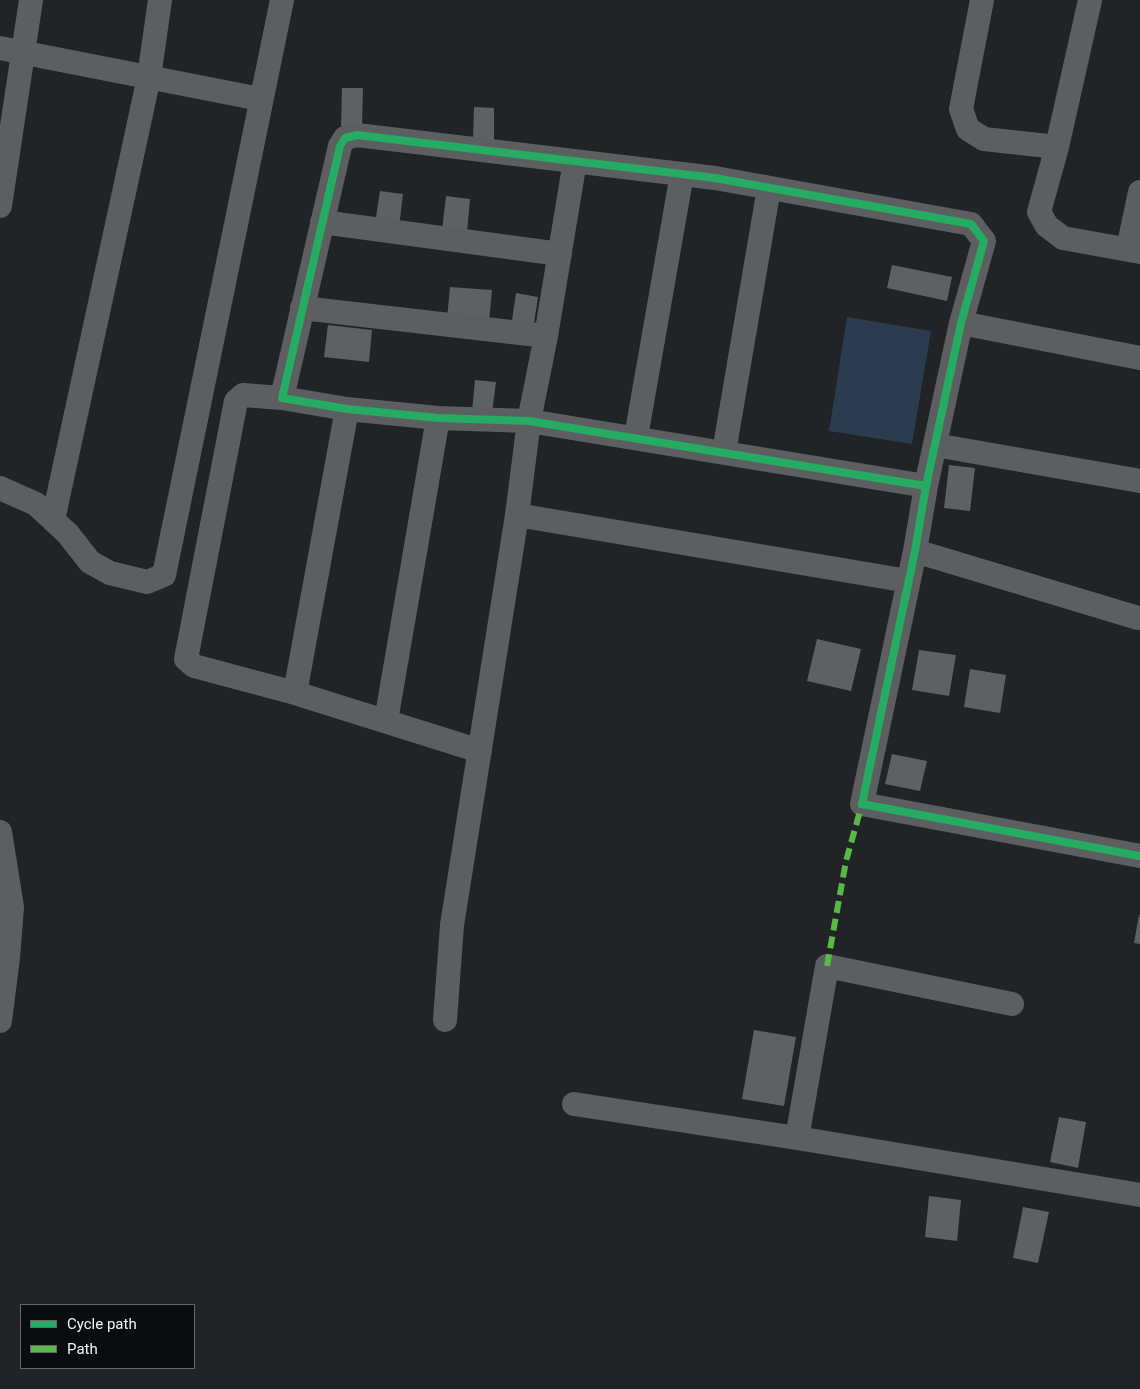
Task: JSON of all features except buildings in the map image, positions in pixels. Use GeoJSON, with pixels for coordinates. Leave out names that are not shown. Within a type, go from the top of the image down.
{"type":"FeatureCollection","features":[{"type":"Feature","properties":{"kind":"street"},"geometry":{"type":"LineString","coordinates":[[0,206],[31,0]]}},
{"type":"Feature","properties":{"kind":"street"},"geometry":{"type":"LineString","coordinates":[[53,520],[149,77],[160,0]]}},
{"type":"Feature","properties":{"kind":"street"},"geometry":{"type":"LineString","coordinates":[[0,488],[36,504],[68,534],[90,562],[110,573],[147,582],[164,575],[260,99],[282,0]]}},
{"type":"Feature","properties":{"kind":"street"},"geometry":{"type":"LineString","coordinates":[[982,0],[961,110],[968,129],[984,139],[1057,147]]}},
{"type":"Feature","properties":{"kind":"street"},"geometry":{"type":"LineString","coordinates":[[1090,0],[1057,147],[1039,212],[1047,226],[1063,238],[1134,251],[1140,192]]}},
{"type":"Feature","properties":{"kind":"street"},"geometry":{"type":"LineString","coordinates":[[0,48],[260,99]]}},
{"type":"Feature","properties":{"kind":"street"},"geometry":{"type":"LineString","coordinates":[[282,398],[340,146],[344,138],[357,135],[682,174],[971,224],[984,241],[961,323],[862,804],[1140,856]]}},
{"type":"Feature","properties":{"kind":"street"},"geometry":{"type":"LineString","coordinates":[[445,1020],[452,925],[517,515],[529,421],[546,336],[575,160]]}},
{"type":"Feature","properties":{"kind":"street"},"geometry":{"type":"LineString","coordinates":[[636,437],[682,174]]}},
{"type":"Feature","properties":{"kind":"street"},"geometry":{"type":"LineString","coordinates":[[724,452],[769,188]]}},
{"type":"Feature","properties":{"kind":"street"},"geometry":{"type":"LineString","coordinates":[[322,222],[560,254]]}},
{"type":"Feature","properties":{"kind":"street"},"geometry":{"type":"LineString","coordinates":[[302,308],[546,336]]}},
{"type":"Feature","properties":{"kind":"street"},"geometry":{"type":"LineString","coordinates":[[961,323],[1140,358]]}},
{"type":"Feature","properties":{"kind":"street"},"geometry":{"type":"LineString","coordinates":[[480,751],[295,693],[194,666],[186,659],[236,401],[243,395],[282,398],[348,409],[438,418],[529,421],[926,486]]}},
{"type":"Feature","properties":{"kind":"street"},"geometry":{"type":"LineString","coordinates":[[295,693],[348,409]]}},
{"type":"Feature","properties":{"kind":"street"},"geometry":{"type":"LineString","coordinates":[[386,721],[438,418]]}},
{"type":"Feature","properties":{"kind":"street"},"geometry":{"type":"LineString","coordinates":[[935,445],[1139,478]]}},
{"type":"Feature","properties":{"kind":"street"},"geometry":{"type":"LineString","coordinates":[[517,515],[908,580]]}},
{"type":"Feature","properties":{"kind":"street"},"geometry":{"type":"LineString","coordinates":[[915,551],[1138,618]]}},
{"type":"Feature","properties":{"kind":"street"},"geometry":{"type":"LineString","coordinates":[[0,832],[12,907],[0,1021]]}},
{"type":"Feature","properties":{"kind":"street"},"geometry":{"type":"LineString","coordinates":[[797,1138],[827,966],[1012,1004]]}},
{"type":"Feature","properties":{"kind":"street"},"geometry":{"type":"LineString","coordinates":[[574,1104],[797,1138],[1140,1195]]}},
{"type":"Feature","properties":{"kind":"shaded area"},"geometry":{"type":"Polygon","coordinates":[[[847,317],[931,331],[912,444],[829,431],[847,317]]]}},
{"type":"Feature","properties":{"kind":"marked path"},"geometry":{"type":"LineString","coordinates":[[827,966],[846,861],[862,804]]}},
{"type":"Feature","properties":{"kind":"cycle path"},"geometry":{"type":"LineString","coordinates":[[926,486],[529,421],[438,418],[347,409],[282,398],[340,146],[345,138],[357,135],[715,178],[971,224],[984,241],[961,323],[862,804],[1140,856]]}}]}
